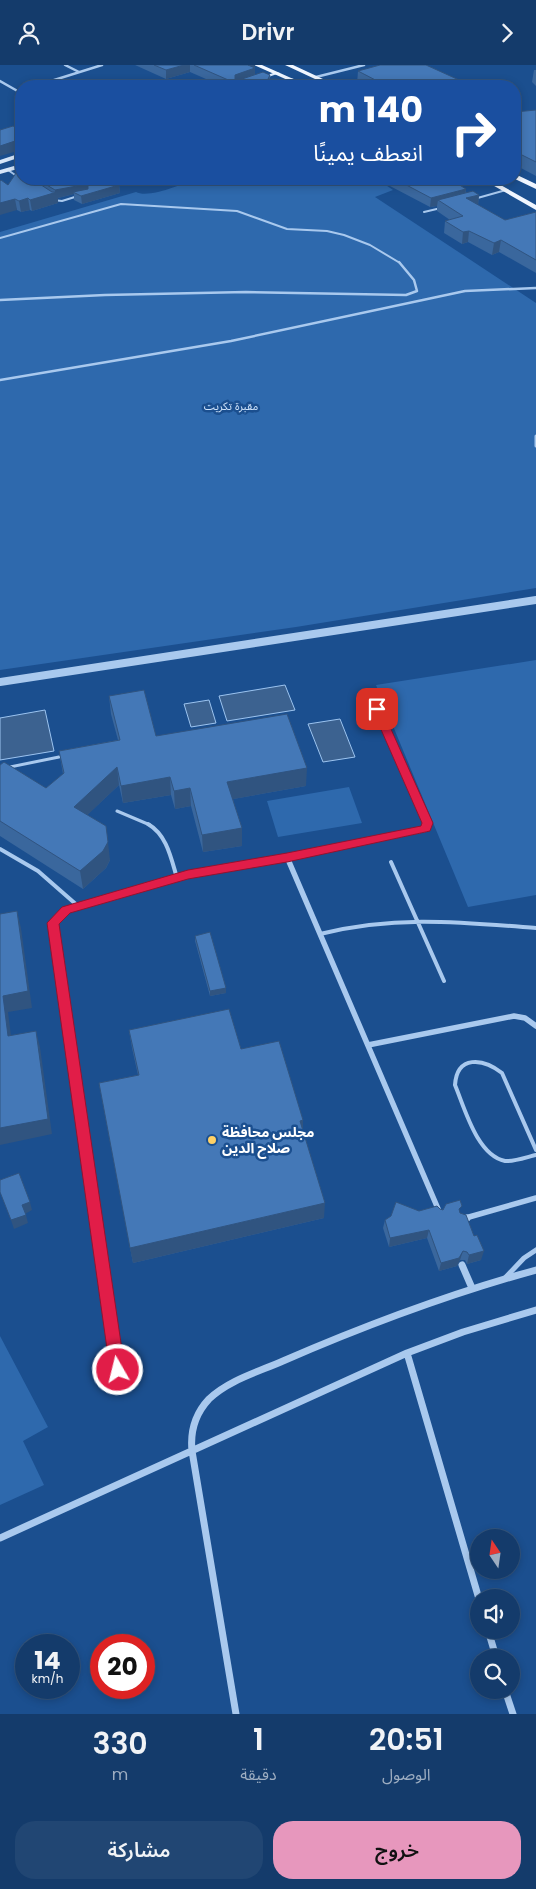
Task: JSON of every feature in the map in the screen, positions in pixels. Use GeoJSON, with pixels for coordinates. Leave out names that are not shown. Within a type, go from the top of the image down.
{"type":"FeatureCollection","features":[{"type":"Feature","properties":{"kind":"main road"},"geometry":{"type":"LineString","coordinates":[[257,65],[292,79]]}},
{"type":"Feature","properties":{"kind":"main road"},"geometry":{"type":"LineString","coordinates":[[288,65],[322,80]]}},
{"type":"Feature","properties":{"kind":"main road"},"geometry":{"type":"LineString","coordinates":[[256,80],[278,73]]}},
{"type":"Feature","properties":{"kind":"main road"},"geometry":{"type":"LineString","coordinates":[[0,162],[15,157]]}},
{"type":"Feature","properties":{"kind":"main road"},"geometry":{"type":"LineString","coordinates":[[0,172],[15,168]]}},
{"type":"Feature","properties":{"kind":"main road"},"geometry":{"type":"LineString","coordinates":[[521,178],[536,187]]}},
{"type":"Feature","properties":{"kind":"main road"},"geometry":{"type":"LineString","coordinates":[[502,185],[536,208]]}},
{"type":"Feature","properties":{"kind":"main road"},"geometry":{"type":"LineString","coordinates":[[507,187],[516,187]]}},
{"type":"Feature","properties":{"kind":"street"},"geometry":{"type":"LineString","coordinates":[[65,65],[80,72]]}},
{"type":"Feature","properties":{"kind":"street"},"geometry":{"type":"LineString","coordinates":[[54,80],[102,65]]}},
{"type":"Feature","properties":{"kind":"street"},"geometry":{"type":"LineString","coordinates":[[316,77],[364,65]]}},
{"type":"Feature","properties":{"kind":"street"},"geometry":{"type":"LineString","coordinates":[[0,81],[15,89]]}},
{"type":"Feature","properties":{"kind":"street"},"geometry":{"type":"LineString","coordinates":[[536,436],[536,446]]}},
{"type":"Feature","properties":{"kind":"street"},"geometry":{"type":"LineString","coordinates":[[0,682],[536,600]]}},
{"type":"Feature","properties":{"kind":"street"},"geometry":{"type":"LineString","coordinates":[[370,692],[428,823],[426,829],[287,857],[440,1214]]}},
{"type":"Feature","properties":{"kind":"street"},"geometry":{"type":"LineString","coordinates":[[368,1045],[514,1016],[525,1018],[536,1026]]}},
{"type":"Feature","properties":{"kind":"street"},"geometry":{"type":"LineString","coordinates":[[462,1219],[536,1198]]}},
{"type":"Feature","properties":{"kind":"street"},"geometry":{"type":"LineString","coordinates":[[462,1265],[472,1288]]}},
{"type":"Feature","properties":{"kind":"street"},"geometry":{"type":"LineString","coordinates":[[236,1714],[192,1451],[191,1432],[197,1414],[216,1394],[227,1386],[357,1330],[472,1288],[536,1270]]}},
{"type":"Feature","properties":{"kind":"street"},"geometry":{"type":"LineString","coordinates":[[0,1538],[407,1353],[463,1332],[536,1310]]}},
{"type":"Feature","properties":{"kind":"street"},"geometry":{"type":"LineString","coordinates":[[407,1353],[476,1589]]}},
{"type":"Feature","properties":{"kind":"street"},"geometry":{"type":"LineString","coordinates":[[508,1699],[512,1714]]}},
{"type":"Feature","properties":{"kind":"lane"},"geometry":{"type":"LineString","coordinates":[[8,170],[15,175]]}},
{"type":"Feature","properties":{"kind":"lane"},"geometry":{"type":"LineString","coordinates":[[467,201],[507,187]]}},
{"type":"Feature","properties":{"kind":"lane"},"geometry":{"type":"LineString","coordinates":[[53,200],[62,201],[78,196]]}},
{"type":"Feature","properties":{"kind":"lane"},"geometry":{"type":"LineString","coordinates":[[0,238],[121,204],[237,211],[253,213],[283,228],[332,232],[374,246],[406,269],[417,287],[417,291],[406,295],[237,292],[105,295],[0,301]]}},
{"type":"Feature","properties":{"kind":"lane"},"geometry":{"type":"LineString","coordinates":[[424,212],[441,208]]}},
{"type":"Feature","properties":{"kind":"lane"},"geometry":{"type":"LineString","coordinates":[[0,380],[231,341],[422,300],[490,289],[536,288]]}},
{"type":"Feature","properties":{"kind":"lane"},"geometry":{"type":"LineString","coordinates":[[414,293],[422,300]]}},
{"type":"Feature","properties":{"kind":"lane"},"geometry":{"type":"LineString","coordinates":[[0,769],[59,757]]}},
{"type":"Feature","properties":{"kind":"lane"},"geometry":{"type":"LineString","coordinates":[[117,811],[143,821],[160,833],[165,839],[177,878]]}},
{"type":"Feature","properties":{"kind":"lane"},"geometry":{"type":"LineString","coordinates":[[0,849],[38,871],[78,906]]}},
{"type":"Feature","properties":{"kind":"lane"},"geometry":{"type":"LineString","coordinates":[[118,1370],[53,923],[66,910],[177,878],[287,857]]}},
{"type":"Feature","properties":{"kind":"lane"},"geometry":{"type":"LineString","coordinates":[[391,862],[444,981]]}},
{"type":"Feature","properties":{"kind":"lane"},"geometry":{"type":"LineString","coordinates":[[320,935],[370,923],[417,919],[536,928]]}},
{"type":"Feature","properties":{"kind":"lane"},"geometry":{"type":"LineString","coordinates":[[536,1150],[504,1079],[497,1068],[491,1064],[478,1061],[464,1064],[459,1068],[454,1079],[455,1085],[480,1143],[488,1153],[506,1161],[536,1155]]}},
{"type":"Feature","properties":{"kind":"lane"},"geometry":{"type":"LineString","coordinates":[[504,1279],[524,1258],[536,1250]]}},
{"type":"Feature","properties":{"kind":"green space","name":"مقبرة تكريت"},"geometry":{"type":"Polygon","coordinates":[[[182,185],[386,185],[393,190],[375,197],[536,303],[536,588],[296,627],[0,670],[0,232],[136,192],[142,194],[158,192],[182,185]]]}},
{"type":"Feature","properties":{"kind":"green space"},"geometry":{"type":"Polygon","coordinates":[[[536,660],[536,895],[468,907],[376,685],[536,660]]]}},
{"type":"Feature","properties":{"kind":"green space"},"geometry":{"type":"Polygon","coordinates":[[[349,787],[362,823],[278,837],[267,801],[349,787]]]}},
{"type":"Feature","properties":{"kind":"green space"},"geometry":{"type":"Polygon","coordinates":[[[0,1336],[48,1427],[23,1441],[44,1485],[0,1505],[0,1336]]]}},
{"type":"Feature","properties":{"kind":"shaded area"},"geometry":{"type":"Polygon","coordinates":[[[285,685],[295,710],[227,721],[219,696],[285,685]]]}},
{"type":"Feature","properties":{"kind":"shaded area"},"geometry":{"type":"Polygon","coordinates":[[[209,700],[216,723],[191,727],[184,704],[209,700]]]}},
{"type":"Feature","properties":{"kind":"shaded area"},"geometry":{"type":"Polygon","coordinates":[[[45,710],[54,751],[0,760],[0,718],[45,710]]]}},
{"type":"Feature","properties":{"kind":"shaded area"},"geometry":{"type":"Polygon","coordinates":[[[340,719],[355,757],[323,762],[308,724],[340,719]]]}},
{"type":"Feature","properties":{"kind":"building"},"geometry":{"type":"Polygon","coordinates":[[[154,65],[184,65],[166,70],[154,65]]]}},
{"type":"Feature","properties":{"kind":"building"},"geometry":{"type":"Polygon","coordinates":[[[194,65],[248,65],[255,68],[235,75],[235,79],[242,79],[263,72],[270,75],[268,79],[279,80],[228,80],[194,65]]]}},
{"type":"Feature","properties":{"kind":"building"},"geometry":{"type":"Polygon","coordinates":[[[380,65],[426,65],[459,80],[375,80],[358,71],[380,65]]]}},
{"type":"Feature","properties":{"kind":"building"},"geometry":{"type":"Polygon","coordinates":[[[536,110],[536,162],[521,154],[521,111],[536,110]]]}},
{"type":"Feature","properties":{"kind":"building"},"geometry":{"type":"Polygon","coordinates":[[[15,127],[15,141],[0,146],[0,130],[15,127]]]}},
{"type":"Feature","properties":{"kind":"building"},"geometry":{"type":"Polygon","coordinates":[[[15,174],[15,185],[41,185],[52,192],[57,192],[30,200],[28,198],[19,201],[15,199],[0,203],[0,181],[8,185],[15,174]]]}},
{"type":"Feature","properties":{"kind":"building"},"geometry":{"type":"Polygon","coordinates":[[[47,185],[82,185],[55,190],[47,185]]]}},
{"type":"Feature","properties":{"kind":"building"},"geometry":{"type":"Polygon","coordinates":[[[88,185],[119,185],[81,196],[73,192],[88,189],[88,185]]]}},
{"type":"Feature","properties":{"kind":"building"},"geometry":{"type":"Polygon","coordinates":[[[406,185],[460,185],[466,189],[431,198],[406,185]]]}},
{"type":"Feature","properties":{"kind":"building"},"geometry":{"type":"Polygon","coordinates":[[[473,191],[479,195],[466,198],[505,220],[536,212],[536,260],[501,240],[494,243],[469,231],[463,232],[445,221],[463,216],[438,200],[473,191]]]}},
{"type":"Feature","properties":{"kind":"building"},"geometry":{"type":"Polygon","coordinates":[[[144,690],[156,736],[287,714],[307,768],[227,782],[242,828],[202,835],[190,788],[174,791],[170,777],[121,786],[117,767],[74,807],[106,826],[108,842],[103,851],[80,871],[0,821],[0,765],[4,762],[46,788],[64,773],[59,751],[120,740],[109,696],[144,690]]]}},
{"type":"Feature","properties":{"kind":"building"},"geometry":{"type":"Polygon","coordinates":[[[17,911],[28,991],[3,996],[8,1036],[36,1031],[48,1119],[0,1128],[0,914],[17,911]]]}},
{"type":"Feature","properties":{"kind":"building"},"geometry":{"type":"Polygon","coordinates":[[[210,932],[226,988],[210,991],[195,936],[210,932]]]}},
{"type":"Feature","properties":{"kind":"building"},"geometry":{"type":"Polygon","coordinates":[[[229,1009],[241,1049],[279,1041],[303,1120],[300,1121],[325,1203],[130,1248],[99,1083],[139,1075],[129,1030],[229,1009]]]}},
{"type":"Feature","properties":{"kind":"building"},"geometry":{"type":"Polygon","coordinates":[[[19,1173],[30,1202],[22,1205],[26,1215],[11,1220],[0,1192],[0,1180],[19,1173]]]}},
{"type":"Feature","properties":{"kind":"building"},"geometry":{"type":"Polygon","coordinates":[[[460,1200],[462,1206],[459,1209],[460,1213],[466,1215],[474,1236],[477,1235],[484,1251],[469,1255],[463,1251],[459,1258],[441,1263],[429,1230],[390,1238],[385,1220],[391,1216],[396,1202],[419,1211],[437,1206],[443,1210],[446,1204],[460,1200]]]}},
{"type":"Feature","properties":{"kind":"place","name":"مجلس محافظة صلاح الدين"},"geometry":{"type":"Point","coordinates":[212,1140]}},
{"type":"Feature","properties":{"kind":"route"},"geometry":{"type":"LineString","coordinates":[[118,1370],[53,923],[66,910],[188,875],[426,829],[428,823],[377,709]]}}]}
